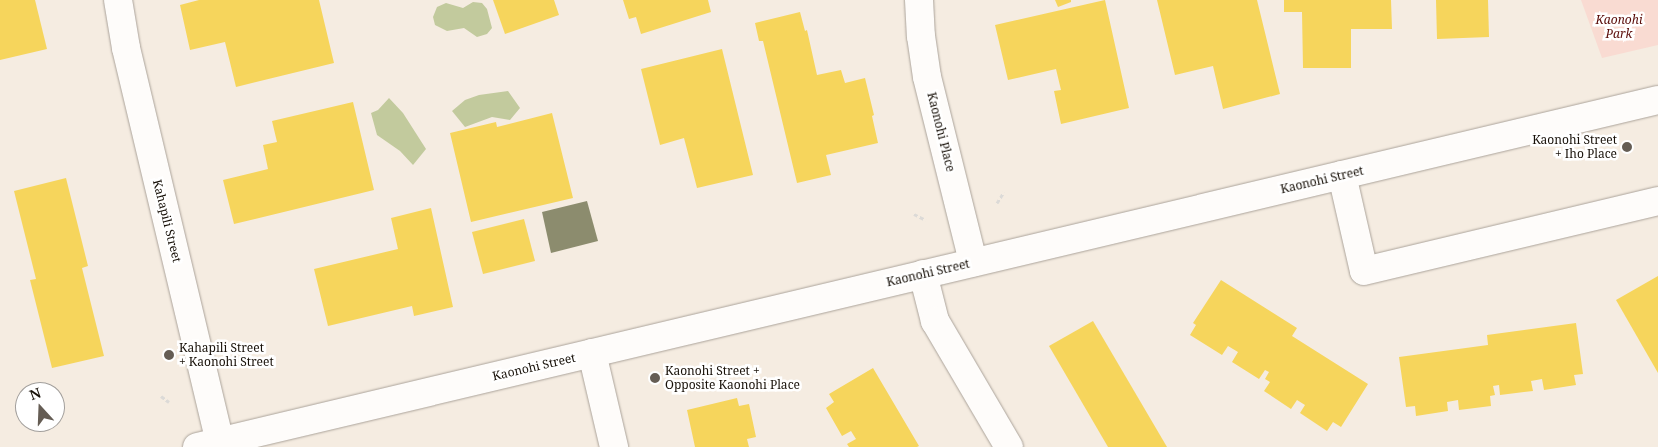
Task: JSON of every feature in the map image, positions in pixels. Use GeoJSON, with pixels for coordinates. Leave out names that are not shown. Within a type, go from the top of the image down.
{"type":"FeatureCollection","features":[{"type":"Feature","properties":{"kind":"street","name":"Kahapili Street"},"geometry":{"type":"LineString","coordinates":[[118,0],[128,58],[209,444]]}},
{"type":"Feature","properties":{"kind":"street","name":"Kaonohi Place"},"geometry":{"type":"LineString","coordinates":[[919,0],[920,36],[927,78],[973,262]]}},
{"type":"Feature","properties":{"kind":"street","name":"Kaonohi Street"},"geometry":{"type":"LineString","coordinates":[[209,444],[1658,100]]}},
{"type":"Feature","properties":{"kind":"street"},"geometry":{"type":"LineString","coordinates":[[1342,175],[1364,271],[1658,201]]}},
{"type":"Feature","properties":{"kind":"street"},"geometry":{"type":"LineString","coordinates":[[923,274],[935,321],[1009,447]]}},
{"type":"Feature","properties":{"kind":"street"},"geometry":{"type":"LineString","coordinates":[[592,353],[614,447]]}},
{"type":"Feature","properties":{"kind":"path"},"geometry":{"type":"LineString","coordinates":[[997,203],[1004,192]]}},
{"type":"Feature","properties":{"kind":"path"},"geometry":{"type":"LineString","coordinates":[[914,214],[926,220]]}},
{"type":"Feature","properties":{"kind":"path"},"geometry":{"type":"LineString","coordinates":[[161,396],[169,402]]}},
{"type":"Feature","properties":{"kind":"green space","name":"Kaonohi Park"},"geometry":{"type":"Polygon","coordinates":[[[1581,0],[1658,0],[1658,45],[1602,58],[1581,0]]]}},
{"type":"Feature","properties":{"kind":"shaded area"},"geometry":{"type":"Polygon","coordinates":[[[473,2],[482,3],[487,9],[492,28],[487,34],[477,37],[464,28],[447,31],[435,25],[433,17],[437,7],[446,3],[463,8],[473,2]]]}},
{"type":"Feature","properties":{"kind":"shaded area"},"geometry":{"type":"Polygon","coordinates":[[[508,91],[520,108],[510,120],[492,117],[465,127],[452,111],[465,100],[479,95],[508,91]]]}},
{"type":"Feature","properties":{"kind":"shaded area"},"geometry":{"type":"Polygon","coordinates":[[[389,98],[403,113],[426,149],[413,165],[400,151],[377,135],[371,113],[378,110],[389,98]]]}},
{"type":"Feature","properties":{"kind":"building: Homes"},"geometry":{"type":"Polygon","coordinates":[[[0,0],[35,0],[47,49],[0,60],[0,0]]]}},
{"type":"Feature","properties":{"kind":"building: Homes"},"geometry":{"type":"Polygon","coordinates":[[[199,0],[319,0],[334,63],[236,87],[225,42],[190,50],[180,5],[199,0]]]}},
{"type":"Feature","properties":{"kind":"building: Homes"},"geometry":{"type":"Polygon","coordinates":[[[493,0],[554,0],[559,15],[505,34],[493,0]]]}},
{"type":"Feature","properties":{"kind":"building: Homes"},"geometry":{"type":"Polygon","coordinates":[[[623,0],[708,0],[711,12],[641,34],[636,17],[629,19],[623,0]]]}},
{"type":"Feature","properties":{"kind":"building: Homes"},"geometry":{"type":"Polygon","coordinates":[[[1055,0],[1071,0],[1071,2],[1058,7],[1055,0]]]}},
{"type":"Feature","properties":{"kind":"building: Homes"},"geometry":{"type":"Polygon","coordinates":[[[1105,0],[1129,108],[1061,124],[1054,91],[1061,90],[1056,69],[1008,80],[995,25],[1105,0]]]}},
{"type":"Feature","properties":{"kind":"building: Homes"},"geometry":{"type":"Polygon","coordinates":[[[1157,0],[1257,0],[1280,94],[1223,109],[1213,66],[1175,75],[1157,0]]]}},
{"type":"Feature","properties":{"kind":"building: Homes"},"geometry":{"type":"Polygon","coordinates":[[[1284,0],[1391,0],[1392,29],[1351,29],[1351,68],[1303,68],[1302,12],[1284,12],[1284,0]]]}},
{"type":"Feature","properties":{"kind":"building: Homes"},"geometry":{"type":"Polygon","coordinates":[[[1436,0],[1488,0],[1489,37],[1437,39],[1436,0]]]}},
{"type":"Feature","properties":{"kind":"building: Homes"},"geometry":{"type":"Polygon","coordinates":[[[800,12],[805,31],[807,30],[817,75],[841,70],[845,83],[865,78],[874,115],[872,116],[878,143],[826,155],[831,175],[797,183],[763,41],[759,41],[755,23],[800,12]]]}},
{"type":"Feature","properties":{"kind":"building: Homes"},"geometry":{"type":"Polygon","coordinates":[[[722,49],[753,175],[697,188],[684,138],[660,145],[641,69],[722,49]]]}},
{"type":"Feature","properties":{"kind":"building: Homes"},"geometry":{"type":"Polygon","coordinates":[[[353,102],[374,190],[234,224],[223,180],[268,169],[263,145],[277,142],[272,121],[353,102]]]}},
{"type":"Feature","properties":{"kind":"building: Homes"},"geometry":{"type":"Polygon","coordinates":[[[552,113],[573,198],[471,222],[450,133],[496,122],[497,127],[552,113]]]}},
{"type":"Feature","properties":{"kind":"building: Homes"},"geometry":{"type":"Polygon","coordinates":[[[66,178],[88,266],[82,268],[104,356],[52,368],[30,280],[36,279],[14,191],[66,178]]]}},
{"type":"Feature","properties":{"kind":"building: Homes"},"geometry":{"type":"Polygon","coordinates":[[[431,208],[453,307],[414,316],[412,306],[328,326],[314,269],[398,249],[391,218],[431,208]]]}},
{"type":"Feature","properties":{"kind":"building: Homes"},"geometry":{"type":"Polygon","coordinates":[[[524,219],[535,261],[483,274],[472,232],[524,219]]]}},
{"type":"Feature","properties":{"kind":"building: Homes"},"geometry":{"type":"Polygon","coordinates":[[[1658,276],[1658,373],[1616,300],[1658,276]]]}},
{"type":"Feature","properties":{"kind":"building: Homes"},"geometry":{"type":"Polygon","coordinates":[[[1221,280],[1297,328],[1292,336],[1368,384],[1341,427],[1333,422],[1327,431],[1300,413],[1305,405],[1297,400],[1291,409],[1264,391],[1270,382],[1265,379],[1269,372],[1265,370],[1259,379],[1232,362],[1238,352],[1228,346],[1222,355],[1190,335],[1196,325],[1193,323],[1221,280]]]}},
{"type":"Feature","properties":{"kind":"building: Homes"},"geometry":{"type":"Polygon","coordinates":[[[1093,321],[1167,447],[1108,447],[1049,346],[1093,321]]]}},
{"type":"Feature","properties":{"kind":"building: Homes"},"geometry":{"type":"Polygon","coordinates":[[[1576,323],[1583,374],[1574,375],[1576,385],[1544,390],[1542,379],[1531,381],[1533,391],[1500,395],[1499,385],[1493,386],[1495,395],[1490,396],[1491,406],[1459,410],[1458,400],[1447,402],[1448,411],[1416,416],[1415,406],[1406,407],[1399,357],[1488,345],[1487,335],[1576,323]]]}},
{"type":"Feature","properties":{"kind":"building: Homes"},"geometry":{"type":"Polygon","coordinates":[[[873,368],[919,446],[849,447],[847,444],[856,439],[851,431],[842,436],[826,408],[834,402],[829,394],[873,368]]]}},
{"type":"Feature","properties":{"kind":"building: Homes"},"geometry":{"type":"Polygon","coordinates":[[[737,398],[739,406],[749,404],[756,437],[747,439],[749,447],[695,447],[687,410],[737,398]]]}},
{"type":"Feature","properties":{"kind":"building: Industry"},"geometry":{"type":"Polygon","coordinates":[[[587,201],[598,241],[551,253],[542,212],[587,201]]]}},
{"type":"Feature","properties":{"kind":"place","name":"Kaonohi Street + Iho Place"},"geometry":{"type":"Point","coordinates":[1627,147]}},
{"type":"Feature","properties":{"kind":"place","name":"Kahapili Street + Kaonohi Street"},"geometry":{"type":"Point","coordinates":[169,355]}},
{"type":"Feature","properties":{"kind":"place","name":"Kaonohi Street + Opposite Kaonohi Place"},"geometry":{"type":"Point","coordinates":[655,378]}}]}
